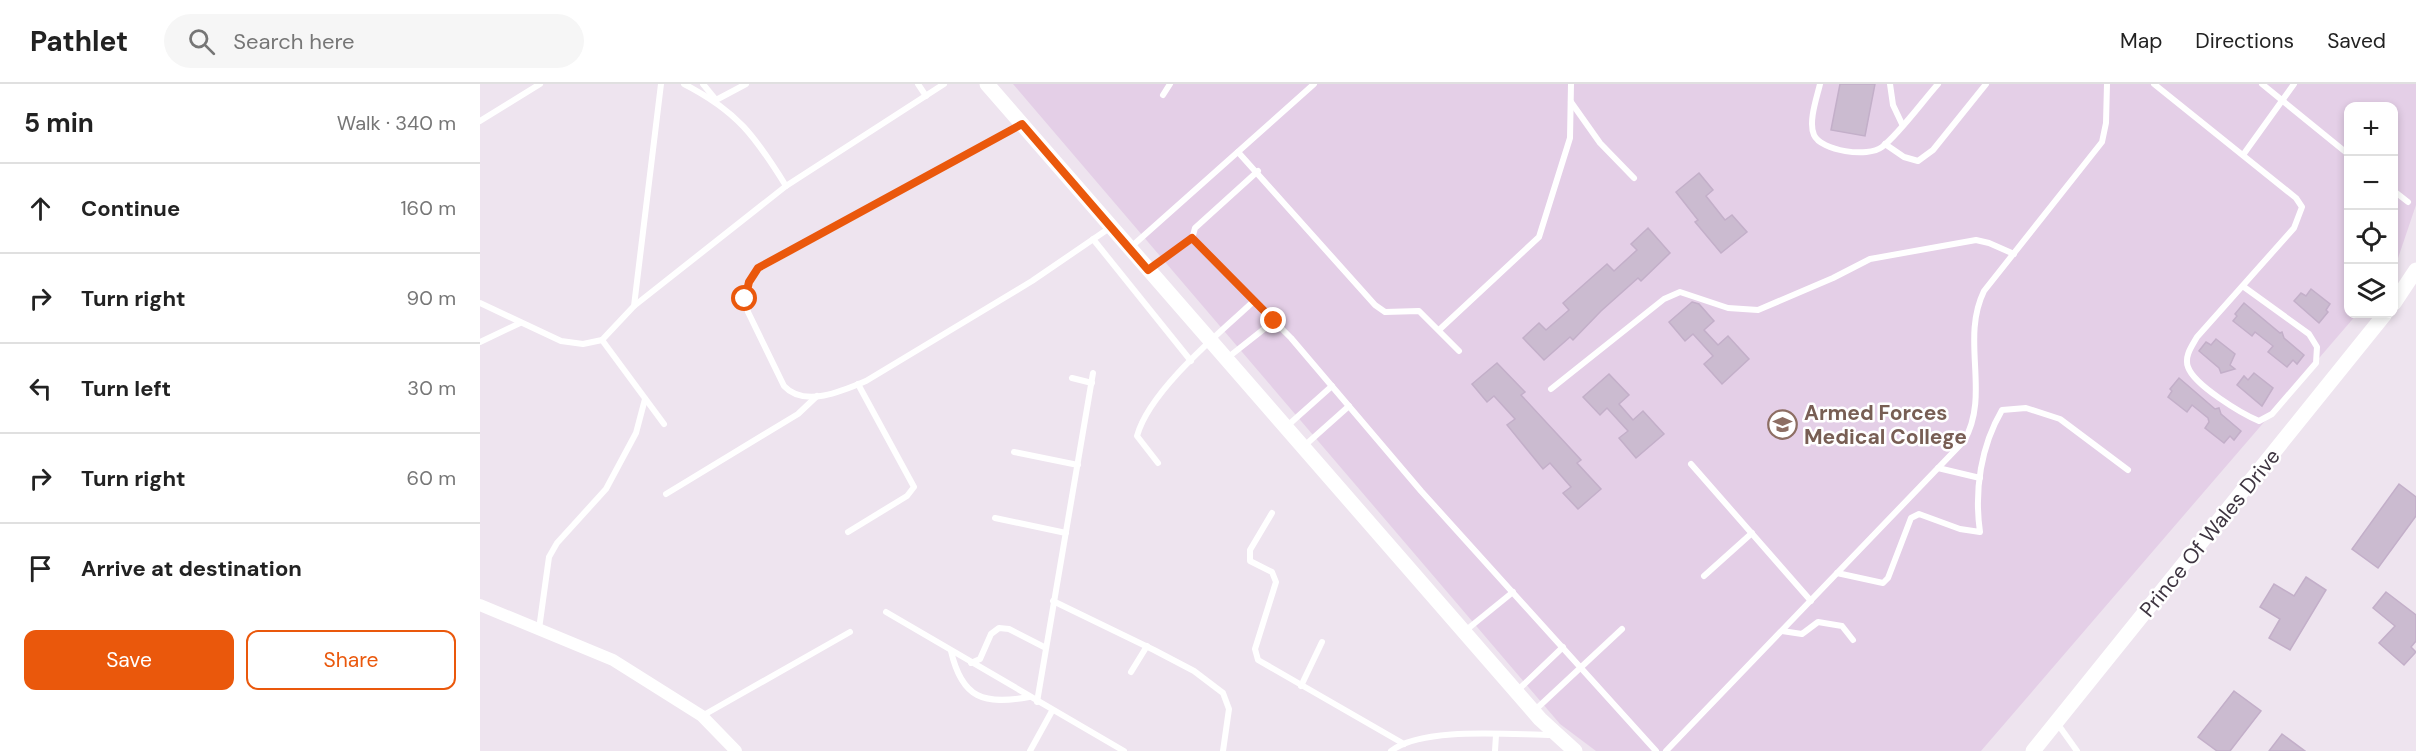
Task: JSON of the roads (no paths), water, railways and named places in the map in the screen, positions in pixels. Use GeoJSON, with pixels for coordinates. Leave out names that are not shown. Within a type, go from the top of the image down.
{"type":"FeatureCollection","features":[{"type":"Feature","properties":{"kind":"street"},"geometry":{"type":"LineString","coordinates":[[987,84],[1516,691],[1575,751]]}},
{"type":"Feature","properties":{"kind":"street"},"geometry":{"type":"LineString","coordinates":[[2398,298],[2414,279]]}},
{"type":"Feature","properties":{"kind":"street","name":"Prince Of Wales Drive"},"geometry":{"type":"LineString","coordinates":[[2033,751],[2382,318]]}},
{"type":"Feature","properties":{"kind":"street"},"geometry":{"type":"LineString","coordinates":[[480,605],[613,660],[702,717],[736,751]]}},
{"type":"Feature","properties":{"kind":"lane"},"geometry":{"type":"LineString","coordinates":[[480,121],[540,84]]}},
{"type":"Feature","properties":{"kind":"lane"},"geometry":{"type":"LineString","coordinates":[[634,306],[661,84]]}},
{"type":"Feature","properties":{"kind":"lane"},"geometry":{"type":"LineString","coordinates":[[684,84],[716,100]]}},
{"type":"Feature","properties":{"kind":"lane"},"geometry":{"type":"LineString","coordinates":[[704,84],[716,100],[739,120],[760,144],[786,186]]}},
{"type":"Feature","properties":{"kind":"lane"},"geometry":{"type":"LineString","coordinates":[[716,100],[746,84]]}},
{"type":"Feature","properties":{"kind":"lane"},"geometry":{"type":"LineString","coordinates":[[918,84],[926,96]]}},
{"type":"Feature","properties":{"kind":"lane"},"geometry":{"type":"LineString","coordinates":[[480,303],[561,341],[583,344],[602,340],[634,306],[786,186],[944,84]]}},
{"type":"Feature","properties":{"kind":"lane"},"geometry":{"type":"LineString","coordinates":[[1163,95],[1170,84]]}},
{"type":"Feature","properties":{"kind":"lane"},"geometry":{"type":"LineString","coordinates":[[1129,249],[1314,84]]}},
{"type":"Feature","properties":{"kind":"lane"},"geometry":{"type":"LineString","coordinates":[[1439,330],[1539,237],[1570,138],[1571,84]]}},
{"type":"Feature","properties":{"kind":"lane"},"geometry":{"type":"LineString","coordinates":[[1820,84],[1812,128],[1814,137],[1825,144],[1862,153],[1874,152],[1885,144],[1938,84]]}},
{"type":"Feature","properties":{"kind":"lane"},"geometry":{"type":"LineString","coordinates":[[1890,84],[1893,105],[1902,124]]}},
{"type":"Feature","properties":{"kind":"lane"},"geometry":{"type":"LineString","coordinates":[[1885,144],[1904,157],[1918,161],[1933,150],[1986,84]]}},
{"type":"Feature","properties":{"kind":"lane"},"geometry":{"type":"LineString","coordinates":[[1666,751],[1964,441],[1973,424],[1975,309],[1984,291],[2102,142],[2106,123],[2107,84]]}},
{"type":"Feature","properties":{"kind":"lane"},"geometry":{"type":"LineString","coordinates":[[2154,84],[2296,198],[2302,207],[2294,228],[2244,287],[2197,336],[2188,352],[2188,367],[2197,380],[2246,416],[2259,421],[2272,414],[2316,363],[2317,347],[2309,334],[2244,287]]}},
{"type":"Feature","properties":{"kind":"lane"},"geometry":{"type":"LineString","coordinates":[[2262,84],[2344,150]]}},
{"type":"Feature","properties":{"kind":"lane"},"geometry":{"type":"LineString","coordinates":[[2243,155],[2294,84]]}},
{"type":"Feature","properties":{"kind":"lane"},"geometry":{"type":"LineString","coordinates":[[1571,102],[1600,143],[1635,178]]}},
{"type":"Feature","properties":{"kind":"lane"},"geometry":{"type":"LineString","coordinates":[[1022,124],[758,268],[749,282],[745,299],[748,312],[784,386],[792,394],[818,396],[858,384],[949,333],[1111,227]]}},
{"type":"Feature","properties":{"kind":"lane"},"geometry":{"type":"LineString","coordinates":[[1238,152],[1258,171],[1375,305],[1385,312],[1419,311],[1459,351]]}},
{"type":"Feature","properties":{"kind":"lane"},"geometry":{"type":"LineString","coordinates":[[1148,270],[1192,238],[1195,228],[1258,171]]}},
{"type":"Feature","properties":{"kind":"lane"},"geometry":{"type":"LineString","coordinates":[[2398,194],[2408,202]]}},
{"type":"Feature","properties":{"kind":"lane"},"geometry":{"type":"LineString","coordinates":[[1192,238],[1274,321],[1656,751]]}},
{"type":"Feature","properties":{"kind":"lane"},"geometry":{"type":"LineString","coordinates":[[1093,239],[1191,361]]}},
{"type":"Feature","properties":{"kind":"lane"},"geometry":{"type":"LineString","coordinates":[[1551,389],[1664,298],[1680,292],[1728,308],[1758,310],[1833,278],[1870,259],[1888,254],[1976,240],[2014,254]]}},
{"type":"Feature","properties":{"kind":"lane"},"geometry":{"type":"LineString","coordinates":[[1158,463],[1137,436],[1141,419],[1210,341],[1254,301]]}},
{"type":"Feature","properties":{"kind":"lane"},"geometry":{"type":"LineString","coordinates":[[1226,359],[1274,321]]}},
{"type":"Feature","properties":{"kind":"lane"},"geometry":{"type":"LineString","coordinates":[[480,342],[520,323]]}},
{"type":"Feature","properties":{"kind":"lane"},"geometry":{"type":"LineString","coordinates":[[602,340],[664,424]]}},
{"type":"Feature","properties":{"kind":"lane"},"geometry":{"type":"LineString","coordinates":[[1037,702],[1093,373]]}},
{"type":"Feature","properties":{"kind":"lane"},"geometry":{"type":"LineString","coordinates":[[1072,378],[1092,382]]}},
{"type":"Feature","properties":{"kind":"lane"},"geometry":{"type":"LineString","coordinates":[[848,532],[907,496],[914,487],[858,384]]}},
{"type":"Feature","properties":{"kind":"lane"},"geometry":{"type":"LineString","coordinates":[[1286,428],[1332,386]]}},
{"type":"Feature","properties":{"kind":"lane"},"geometry":{"type":"LineString","coordinates":[[666,494],[798,414],[818,396]]}},
{"type":"Feature","properties":{"kind":"lane"},"geometry":{"type":"LineString","coordinates":[[539,629],[549,557],[557,543],[606,489],[636,434],[645,399]]}},
{"type":"Feature","properties":{"kind":"lane"},"geometry":{"type":"LineString","coordinates":[[1303,447],[1348,406]]}},
{"type":"Feature","properties":{"kind":"lane"},"geometry":{"type":"LineString","coordinates":[[1837,573],[1883,583],[1888,578],[1911,518],[1919,514],[1960,529],[1980,532],[1977,514],[1980,478],[1990,430],[2002,410],[2026,408],[2060,419],[2128,471]]}},
{"type":"Feature","properties":{"kind":"lane"},"geometry":{"type":"LineString","coordinates":[[1014,452],[1078,465]]}},
{"type":"Feature","properties":{"kind":"lane"},"geometry":{"type":"LineString","coordinates":[[1691,464],[1810,600]]}},
{"type":"Feature","properties":{"kind":"lane"},"geometry":{"type":"LineString","coordinates":[[1938,468],[1980,478]]}},
{"type":"Feature","properties":{"kind":"lane"},"geometry":{"type":"LineString","coordinates":[[1272,513],[1250,550],[1250,561],[1272,572],[1276,582],[1255,649],[1258,660],[1404,744]]}},
{"type":"Feature","properties":{"kind":"lane"},"geometry":{"type":"LineString","coordinates":[[995,518],[1066,533]]}},
{"type":"Feature","properties":{"kind":"lane"},"geometry":{"type":"LineString","coordinates":[[1704,576],[1752,533]]}},
{"type":"Feature","properties":{"kind":"lane"},"geometry":{"type":"LineString","coordinates":[[1464,632],[1514,592]]}},
{"type":"Feature","properties":{"kind":"lane"},"geometry":{"type":"LineString","coordinates":[[1053,601],[1194,671],[1223,693],[1230,709],[1223,751]]}},
{"type":"Feature","properties":{"kind":"lane"},"geometry":{"type":"LineString","coordinates":[[886,612],[1124,751]]}},
{"type":"Feature","properties":{"kind":"lane"},"geometry":{"type":"LineString","coordinates":[[1782,631],[1802,634],[1818,622],[1842,626],[1853,640]]}},
{"type":"Feature","properties":{"kind":"lane"},"geometry":{"type":"LineString","coordinates":[[971,663],[980,659],[991,634],[999,628],[1009,629],[1046,648]]}},
{"type":"Feature","properties":{"kind":"lane"},"geometry":{"type":"LineString","coordinates":[[1534,711],[1622,628]]}},
{"type":"Feature","properties":{"kind":"lane"},"geometry":{"type":"LineString","coordinates":[[702,717],[850,632]]}},
{"type":"Feature","properties":{"kind":"lane"},"geometry":{"type":"LineString","coordinates":[[1301,686],[1322,642]]}},
{"type":"Feature","properties":{"kind":"lane"},"geometry":{"type":"LineString","coordinates":[[1131,672],[1147,646]]}},
{"type":"Feature","properties":{"kind":"lane"},"geometry":{"type":"LineString","coordinates":[[1516,691],[1563,647]]}},
{"type":"Feature","properties":{"kind":"lane"},"geometry":{"type":"LineString","coordinates":[[951,651],[956,675],[966,688],[991,700],[1003,702],[1029,697]]}},
{"type":"Feature","properties":{"kind":"lane"},"geometry":{"type":"LineString","coordinates":[[1030,751],[1052,711]]}},
{"type":"Feature","properties":{"kind":"lane"},"geometry":{"type":"LineString","coordinates":[[2056,723],[2077,751]]}},
{"type":"Feature","properties":{"kind":"lane"},"geometry":{"type":"LineString","coordinates":[[1391,751],[1418,739],[1458,734],[1558,735]]}},
{"type":"Feature","properties":{"kind":"lane"},"geometry":{"type":"LineString","coordinates":[[1495,751],[1496,735]]}},
{"type":"Feature","properties":{"kind":"place","name":"Armed Forces Medical College"},"geometry":{"type":"Point","coordinates":[1783,425]}}]}
